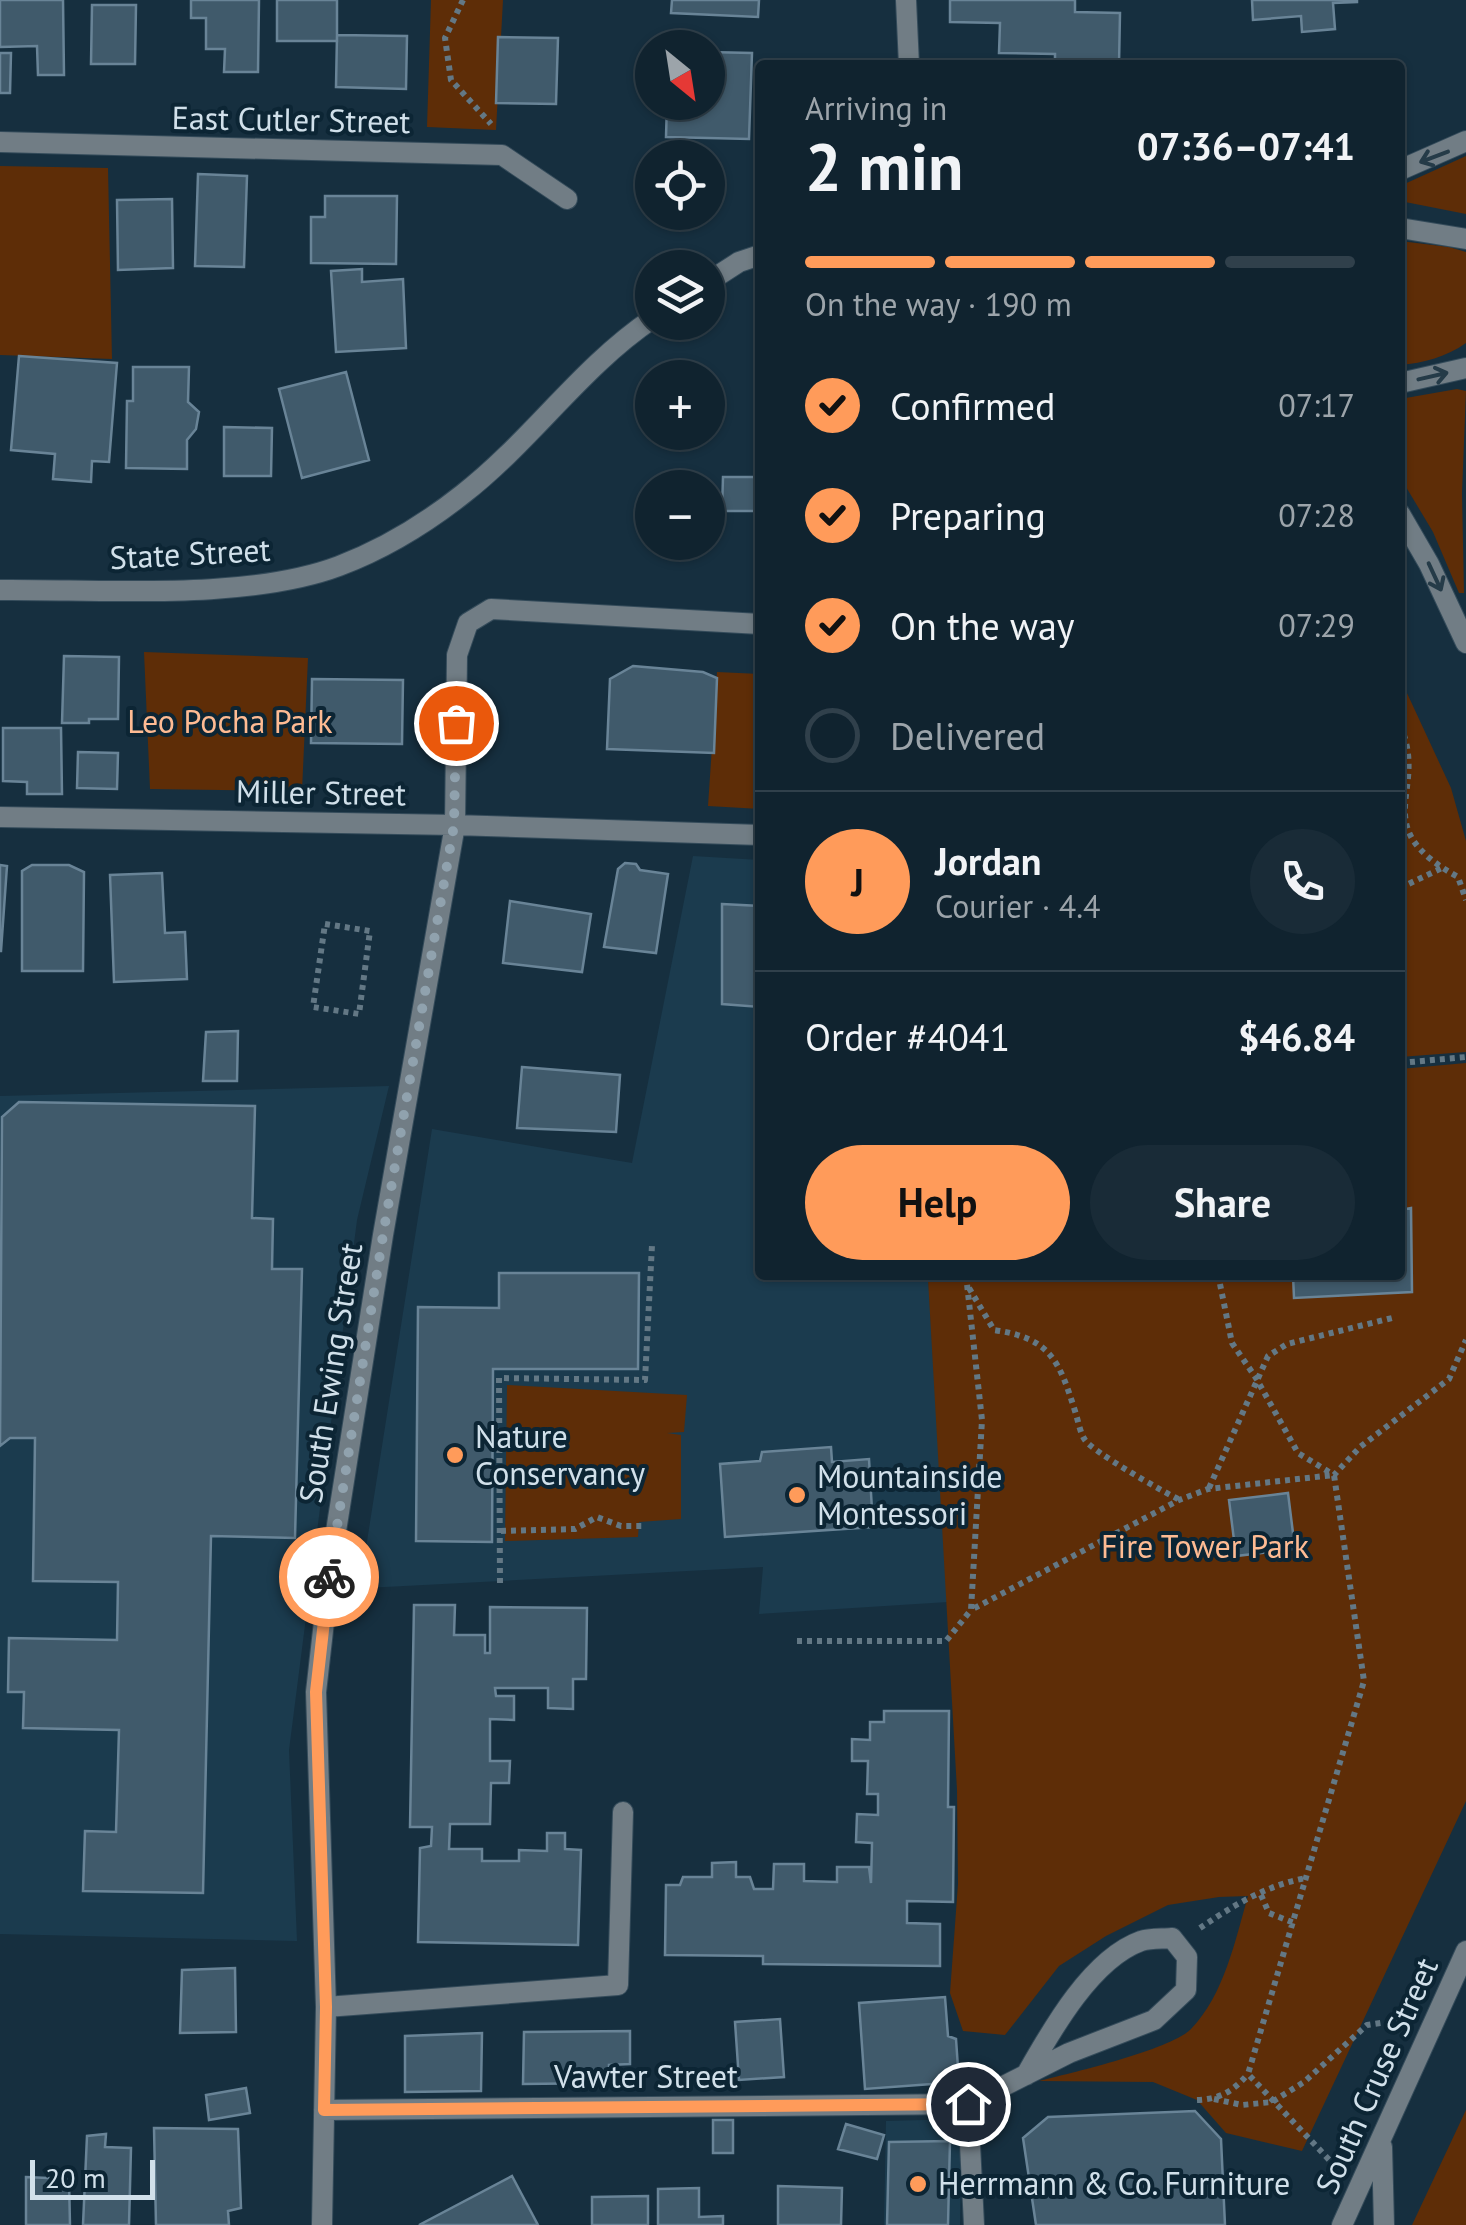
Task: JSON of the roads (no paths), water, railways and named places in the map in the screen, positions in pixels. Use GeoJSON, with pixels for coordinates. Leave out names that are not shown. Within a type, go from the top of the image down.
{"type":"FeatureCollection","features":[{"type":"Feature","properties":{"kind":"street"},"geometry":{"type":"LineString","coordinates":[[906,0],[908,60]]}},
{"type":"Feature","properties":{"kind":"street","name":"East Cutler Street"},"geometry":{"type":"LineString","coordinates":[[0,142],[502,155],[567,198]]}},
{"type":"Feature","properties":{"kind":"street"},"geometry":{"type":"LineString","coordinates":[[1405,168],[1466,142]]}},
{"type":"Feature","properties":{"kind":"street"},"geometry":{"type":"LineString","coordinates":[[1405,229],[1466,239]]}},
{"type":"Feature","properties":{"kind":"street"},"geometry":{"type":"LineString","coordinates":[[725,271],[755,257]]}},
{"type":"Feature","properties":{"kind":"street","name":"State Street"},"geometry":{"type":"LineString","coordinates":[[0,590],[216,588],[269,582],[336,567],[396,542],[464,493],[618,342],[635,330]]}},
{"type":"Feature","properties":{"kind":"street"},"geometry":{"type":"LineString","coordinates":[[1405,383],[1466,368]]}},
{"type":"Feature","properties":{"kind":"street"},"geometry":{"type":"LineString","coordinates":[[1405,523],[1466,643]]}},
{"type":"Feature","properties":{"kind":"street","name":"South Ewing Street"},"geometry":{"type":"LineString","coordinates":[[322,2225],[326,2007],[316,1692],[330,1569],[383,1235],[454,825],[457,655],[468,623],[491,609],[755,624]]}},
{"type":"Feature","properties":{"kind":"street","name":"Miller Street"},"geometry":{"type":"LineString","coordinates":[[0,818],[454,825],[755,835]]}},
{"type":"Feature","properties":{"kind":"street"},"geometry":{"type":"LineString","coordinates":[[326,2007],[618,1985],[623,1812]]}},
{"type":"Feature","properties":{"kind":"street"},"geometry":{"type":"LineString","coordinates":[[974,2225],[968,2104],[1069,2054],[1154,2020],[1186,1990],[1187,1957],[1172,1938],[1142,1941],[1106,1963],[1070,2004],[1026,2075]]}},
{"type":"Feature","properties":{"kind":"street","name":"South Cruse Street"},"geometry":{"type":"LineString","coordinates":[[1342,2225],[1466,1951]]}},
{"type":"Feature","properties":{"kind":"street","name":"Vawter Street"},"geometry":{"type":"LineString","coordinates":[[324,2110],[968,2104]]}},
{"type":"Feature","properties":{"kind":"street"},"geometry":{"type":"LineString","coordinates":[[1382,2141],[1384,2225]]}},
{"type":"Feature","properties":{"kind":"place","name":"Nature Conservancy"},"geometry":{"type":"Point","coordinates":[455,1455]}},
{"type":"Feature","properties":{"kind":"place","name":"Mountainside Montessori"},"geometry":{"type":"Point","coordinates":[797,1495]}},
{"type":"Feature","properties":{"kind":"place","name":"Herrmann & Co. Furniture"},"geometry":{"type":"Point","coordinates":[918,2184]}},
{"type":"Feature","properties":{"kind":"park label","name":"Leo Pocha Park"},"geometry":{"type":"Point","coordinates":[230,722]}},
{"type":"Feature","properties":{"kind":"park label","name":"Fire Tower Park"},"geometry":{"type":"Point","coordinates":[1205,1547]}}]}
